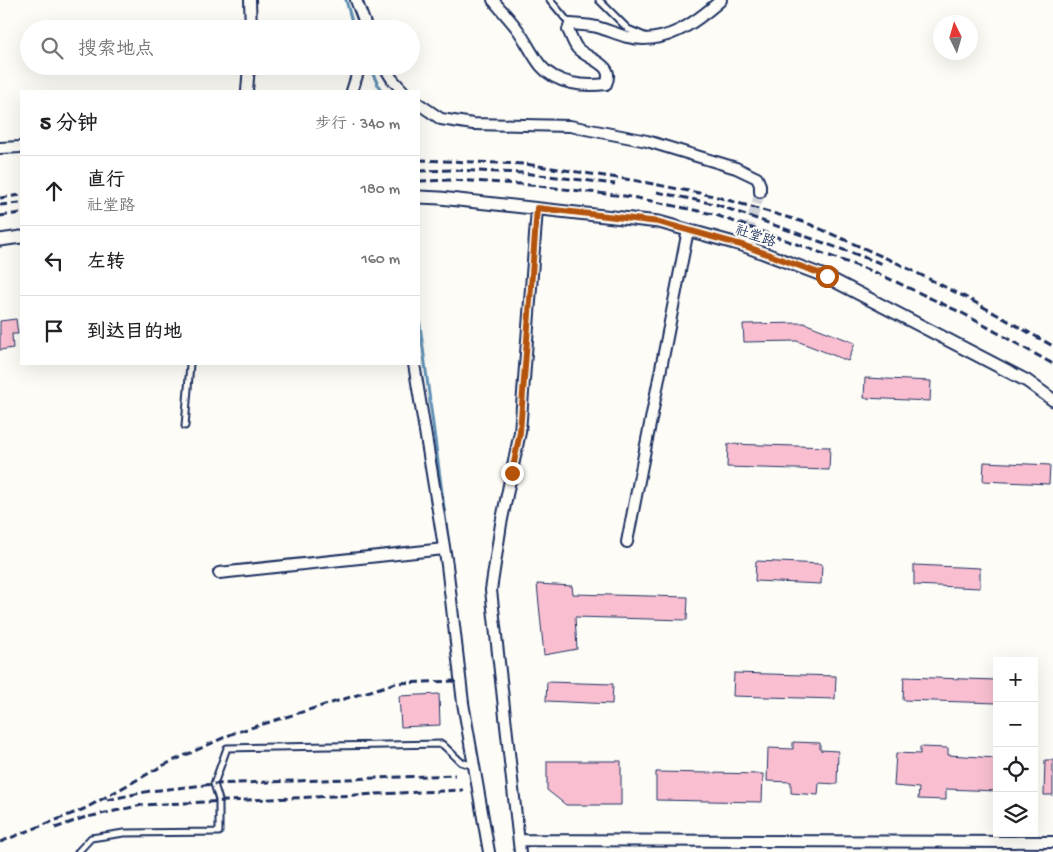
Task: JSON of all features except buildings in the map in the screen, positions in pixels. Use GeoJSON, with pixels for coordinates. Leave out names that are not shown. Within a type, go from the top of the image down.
{"type":"FeatureCollection","features":[{"type":"Feature","properties":{"kind":"street"},"geometry":{"type":"LineString","coordinates":[[250,0],[251,20]]}},
{"type":"Feature","properties":{"kind":"street"},"geometry":{"type":"LineString","coordinates":[[356,0],[364,20]]}},
{"type":"Feature","properties":{"kind":"street"},"geometry":{"type":"LineString","coordinates":[[493,0],[517,28],[542,66],[556,78],[574,83],[594,85],[606,84],[609,77],[608,71],[604,66],[587,56],[577,47],[568,30],[570,24],[596,27],[629,37],[649,38],[668,36],[686,28],[721,0]]}},
{"type":"Feature","properties":{"kind":"street"},"geometry":{"type":"LineString","coordinates":[[247,90],[248,75]]}},
{"type":"Feature","properties":{"kind":"street"},"geometry":{"type":"LineString","coordinates":[[352,90],[357,75]]}},
{"type":"Feature","properties":{"kind":"street"},"geometry":{"type":"LineString","coordinates":[[390,75],[402,90]]}},
{"type":"Feature","properties":{"kind":"street"},"geometry":{"type":"LineString","coordinates":[[420,105],[441,119],[465,123],[570,126],[647,141],[736,168],[757,178],[760,192]]}},
{"type":"Feature","properties":{"kind":"street"},"geometry":{"type":"LineString","coordinates":[[0,148],[20,147]]}},
{"type":"Feature","properties":{"kind":"street","name":"社堂路"},"geometry":{"type":"LineString","coordinates":[[420,197],[659,222],[745,246],[827,276],[1028,381],[1053,400]]}},
{"type":"Feature","properties":{"kind":"street"},"geometry":{"type":"LineString","coordinates":[[520,852],[491,590],[501,524],[520,432],[537,208]]}},
{"type":"Feature","properties":{"kind":"street"},"geometry":{"type":"LineString","coordinates":[[627,542],[688,230]]}},
{"type":"Feature","properties":{"kind":"street"},"geometry":{"type":"LineString","coordinates":[[745,246],[748,233]]}},
{"type":"Feature","properties":{"kind":"street"},"geometry":{"type":"LineString","coordinates":[[0,240],[20,237]]}},
{"type":"Feature","properties":{"kind":"street"},"geometry":{"type":"LineString","coordinates":[[414,365],[444,549],[463,703],[489,852]]}},
{"type":"Feature","properties":{"kind":"street"},"geometry":{"type":"LineString","coordinates":[[219,573],[444,549]]}},
{"type":"Feature","properties":{"kind":"street"},"geometry":{"type":"LineString","coordinates":[[519,840],[860,847],[1053,842]]}},
{"type":"Feature","properties":{"kind":"lane"},"geometry":{"type":"LineString","coordinates":[[550,0],[570,24]]}},
{"type":"Feature","properties":{"kind":"lane"},"geometry":{"type":"LineString","coordinates":[[599,0],[628,29],[649,38]]}},
{"type":"Feature","properties":{"kind":"lane"},"geometry":{"type":"LineString","coordinates":[[185,426],[190,365]]}},
{"type":"Feature","properties":{"kind":"lane"},"geometry":{"type":"LineString","coordinates":[[78,852],[91,838],[124,833],[218,832],[219,800],[214,784],[227,748],[442,744],[461,762],[474,766]]}},
{"type":"Feature","properties":{"kind":"waterway"},"geometry":{"type":"LineString","coordinates":[[346,0],[352,20]]}},
{"type":"Feature","properties":{"kind":"waterway"},"geometry":{"type":"LineString","coordinates":[[373,75],[381,90]]}},
{"type":"Feature","properties":{"kind":"waterway"},"geometry":{"type":"LineString","coordinates":[[420,326],[450,553]]}},
{"type":"Feature","properties":{"kind":"tunnel"},"geometry":{"type":"LineString","coordinates":[[748,233],[760,192]]}},
{"type":"Feature","properties":{"kind":"railway"},"geometry":{"type":"LineString","coordinates":[[420,160],[525,164],[638,181],[714,196],[807,223],[897,263],[969,299],[1053,346]]}},
{"type":"Feature","properties":{"kind":"railway"},"geometry":{"type":"LineString","coordinates":[[420,171],[453,170],[523,173],[615,184]]}},
{"type":"Feature","properties":{"kind":"railway"},"geometry":{"type":"LineString","coordinates":[[420,181],[452,180],[521,184],[632,197],[713,214],[877,273],[964,314],[1053,364]]}},
{"type":"Feature","properties":{"kind":"railway"},"geometry":{"type":"LineString","coordinates":[[657,192],[715,204],[883,264]]}},
{"type":"Feature","properties":{"kind":"railway"},"geometry":{"type":"LineString","coordinates":[[0,198],[20,195]]}},
{"type":"Feature","properties":{"kind":"railway"},"geometry":{"type":"LineString","coordinates":[[0,205],[20,203]]}},
{"type":"Feature","properties":{"kind":"railway"},"geometry":{"type":"LineString","coordinates":[[0,216],[20,213]]}},
{"type":"Feature","properties":{"kind":"railway"},"geometry":{"type":"LineString","coordinates":[[0,842],[84,809],[164,765],[234,733],[396,683],[457,681]]}},
{"type":"Feature","properties":{"kind":"railway"},"geometry":{"type":"LineString","coordinates":[[107,800],[150,791],[214,784],[455,775]]}},
{"type":"Feature","properties":{"kind":"railway"},"geometry":{"type":"LineString","coordinates":[[55,828],[83,818],[142,805],[463,790]]}},
{"type":"Feature","properties":{"kind":"route"},"geometry":{"type":"LineString","coordinates":[[512,473],[520,432],[537,208],[659,222],[745,246],[827,276]]}}]}
